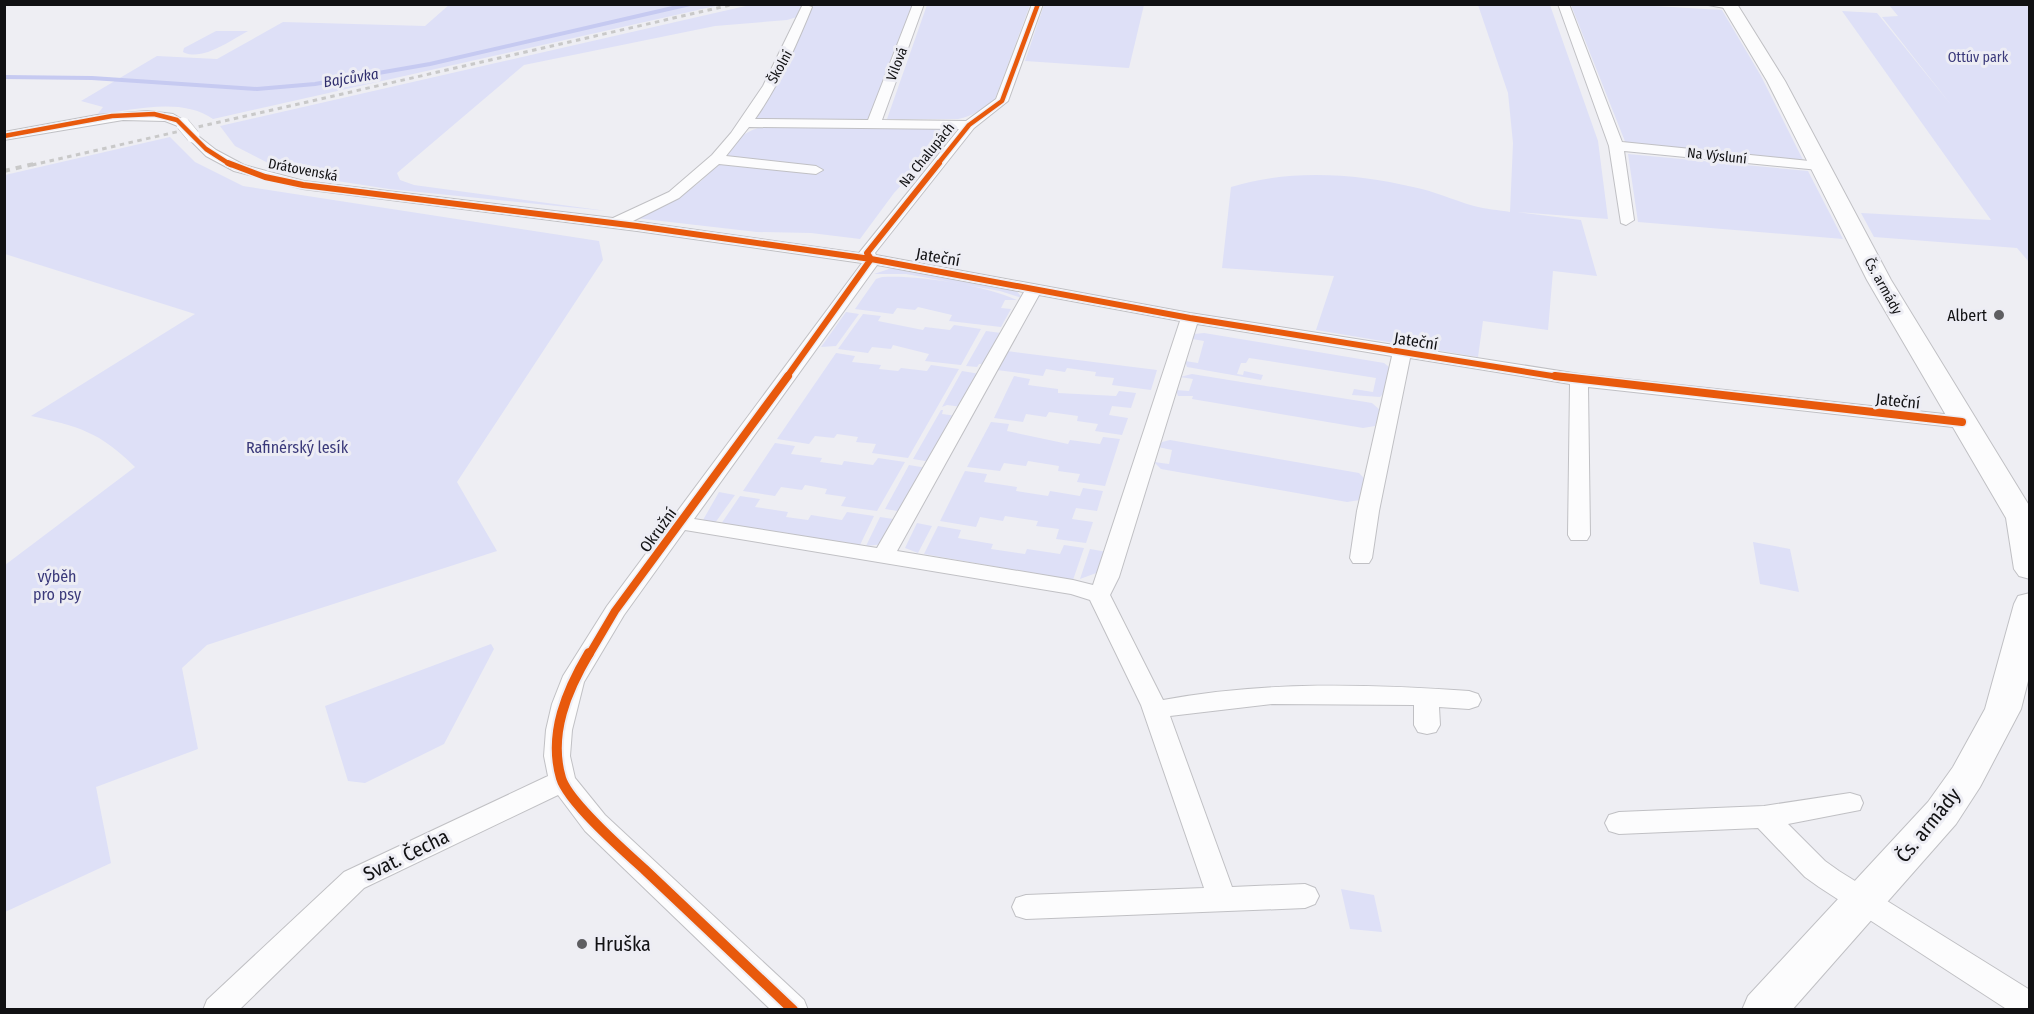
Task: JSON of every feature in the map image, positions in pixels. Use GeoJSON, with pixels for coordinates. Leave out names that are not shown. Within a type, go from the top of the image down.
{"type":"FeatureCollection","features":[{"type":"Feature","properties":{"kind":"main road","name":"Čs. armády"},"geometry":{"type":"LineString","coordinates":[[1730,5],[1776,81],[1879,280],[1962,422],[2025,518],[2030,569]]}},
{"type":"Feature","properties":{"kind":"main road","name":"Čs. armády"},"geometry":{"type":"LineString","coordinates":[[1764,1010],[1942,813],[1967,777],[2003,709],[2030,604]]}},
{"type":"Feature","properties":{"kind":"street","name":"Vilová"},"geometry":{"type":"LineString","coordinates":[[874,123],[919,4]]}},
{"type":"Feature","properties":{"kind":"street","name":"Na Chalupách"},"geometry":{"type":"LineString","coordinates":[[871,259],[867,253],[923,179],[969,125],[1002,100],[1038,4]]}},
{"type":"Feature","properties":{"kind":"street"},"geometry":{"type":"LineString","coordinates":[[1563,4],[1616,146],[1626,220]]}},
{"type":"Feature","properties":{"kind":"street"},"geometry":{"type":"LineString","coordinates":[[1707,4],[1730,5]]}},
{"type":"Feature","properties":{"kind":"street","name":"Školní"},"geometry":{"type":"LineString","coordinates":[[616,223],[671,197],[694,179],[746,123],[789,53],[806,7]]}},
{"type":"Feature","properties":{"kind":"street","name":"Drátovenská"},"geometry":{"type":"LineString","coordinates":[[4,136],[103,118],[136,115],[166,116],[183,124],[193,136],[223,160],[253,173],[285,182],[364,194],[616,223]]}},
{"type":"Feature","properties":{"kind":"street"},"geometry":{"type":"LineString","coordinates":[[746,123],[874,123]]}},
{"type":"Feature","properties":{"kind":"street","name":"Na Chalupách"},"geometry":{"type":"LineString","coordinates":[[874,123],[969,125]]}},
{"type":"Feature","properties":{"kind":"street","name":"Na Výsluní"},"geometry":{"type":"LineString","coordinates":[[1616,146],[1819,166]]}},
{"type":"Feature","properties":{"kind":"street"},"geometry":{"type":"LineString","coordinates":[[714,159],[816,170]]}},
{"type":"Feature","properties":{"kind":"street"},"geometry":{"type":"LineString","coordinates":[[616,223],[871,259]]}},
{"type":"Feature","properties":{"kind":"street","name":"Jateční"},"geometry":{"type":"LineString","coordinates":[[871,259],[1190,318],[1579,380],[1962,422]]}},
{"type":"Feature","properties":{"kind":"street","name":"Okružní"},"geometry":{"type":"LineString","coordinates":[[562,781],[557,756],[559,730],[564,704],[572,682],[615,611],[864,273],[871,259]]}},
{"type":"Feature","properties":{"kind":"street"},"geometry":{"type":"LineString","coordinates":[[884,556],[1035,288]]}},
{"type":"Feature","properties":{"kind":"street"},"geometry":{"type":"LineString","coordinates":[[1100,595],[1108,577],[1190,318]]}},
{"type":"Feature","properties":{"kind":"street"},"geometry":{"type":"LineString","coordinates":[[1361,558],[1368,511],[1402,352]]}},
{"type":"Feature","properties":{"kind":"street"},"geometry":{"type":"LineString","coordinates":[[1579,380],[1580,535]]}},
{"type":"Feature","properties":{"kind":"street"},"geometry":{"type":"LineString","coordinates":[[680,523],[1073,587],[1100,595],[1116,624],[1155,710],[1222,898]]}},
{"type":"Feature","properties":{"kind":"street"},"geometry":{"type":"LineString","coordinates":[[1155,710],[1225,698],[1296,692],[1469,700]]}},
{"type":"Feature","properties":{"kind":"street"},"geometry":{"type":"LineString","coordinates":[[1426,697],[1428,725]]}},
{"type":"Feature","properties":{"kind":"street"},"geometry":{"type":"LineString","coordinates":[[562,781],[596,823],[793,1010]]}},
{"type":"Feature","properties":{"kind":"street","name":"Svat. Čecha"},"geometry":{"type":"LineString","coordinates":[[218,1010],[354,880],[562,781]]}},
{"type":"Feature","properties":{"kind":"street"},"geometry":{"type":"LineString","coordinates":[[1619,823],[1764,817],[1850,803]]}},
{"type":"Feature","properties":{"kind":"street"},"geometry":{"type":"LineString","coordinates":[[1764,817],[1815,869],[2030,1007]]}},
{"type":"Feature","properties":{"kind":"street"},"geometry":{"type":"LineString","coordinates":[[1026,907],[1305,896]]}},
{"type":"Feature","properties":{"kind":"green space"},"geometry":{"type":"Polygon","coordinates":[[[450,4],[720,5],[213,119],[200,112],[172,107],[141,108],[97,115],[103,107],[81,101],[157,56],[217,59],[283,22],[425,26],[450,4]]]}},
{"type":"Feature","properties":{"kind":"green space"},"geometry":{"type":"Polygon","coordinates":[[[750,5],[913,5],[871,119],[754,120],[795,47],[807,14],[787,20],[715,26],[524,65],[397,173],[400,180],[414,185],[607,211],[389,189],[324,179],[270,164],[235,146],[220,126],[750,5]]]}},
{"type":"Feature","properties":{"kind":"green space"},"geometry":{"type":"Polygon","coordinates":[[[927,5],[1030,5],[995,99],[991,103],[973,114],[958,119],[887,119],[927,5]]]}},
{"type":"Feature","properties":{"kind":"green space"},"geometry":{"type":"Polygon","coordinates":[[[1044,5],[1144,5],[1129,68],[1025,61],[1044,5]]]}},
{"type":"Feature","properties":{"kind":"green space"},"geometry":{"type":"Polygon","coordinates":[[[1478,5],[1550,5],[1598,141],[1608,219],[1517,212],[1581,220],[1597,276],[1553,271],[1548,330],[1483,321],[1478,357],[1316,330],[1334,276],[1222,268],[1231,187],[1253,181],[1298,175],[1345,176],[1391,182],[1478,207],[1510,212],[1513,143],[1508,93],[1478,5]]]}},
{"type":"Feature","properties":{"kind":"green space"},"geometry":{"type":"Polygon","coordinates":[[[1571,5],[1638,5],[1722,10],[1761,76],[1803,160],[1626,144],[1571,5]]]}},
{"type":"Feature","properties":{"kind":"green space","name":"Ottúv park"},"geometry":{"type":"Polygon","coordinates":[[[1889,5],[2029,5],[2029,262],[2017,248],[1874,237],[1861,213],[1991,220],[1842,11],[1877,13],[1952,106],[1882,17],[1898,16],[1889,5]]]}},
{"type":"Feature","properties":{"kind":"green space"},"geometry":{"type":"Polygon","coordinates":[[[216,31],[248,31],[207,52],[191,54],[183,52],[184,48],[216,31]]]}},
{"type":"Feature","properties":{"kind":"green space"},"geometry":{"type":"Polygon","coordinates":[[[758,128],[938,128],[944,131],[946,137],[894,193],[860,239],[811,233],[757,232],[635,218],[670,202],[694,187],[740,137],[758,128]]]}},
{"type":"Feature","properties":{"kind":"green space","name":"Rafinérský lesík"},"geometry":{"type":"Polygon","coordinates":[[[170,137],[195,162],[243,186],[599,241],[603,260],[457,482],[497,551],[207,645],[182,668],[198,749],[96,787],[111,863],[5,912],[5,565],[135,467],[111,446],[88,432],[31,416],[195,314],[5,254],[5,175],[170,137]]]}},
{"type":"Feature","properties":{"kind":"green space"},"geometry":{"type":"Polygon","coordinates":[[[1628,154],[1808,171],[1843,239],[1638,222],[1628,154]]]}},
{"type":"Feature","properties":{"kind":"green space"},"geometry":{"type":"Polygon","coordinates":[[[892,268],[1017,291],[1022,298],[1000,291],[906,274],[874,274],[892,268]]]}},
{"type":"Feature","properties":{"kind":"green space"},"geometry":{"type":"Polygon","coordinates":[[[882,277],[951,282],[1017,300],[1005,300],[1001,308],[1011,309],[1001,327],[949,321],[952,315],[918,307],[915,310],[897,308],[893,314],[855,309],[876,279],[882,277]]]}},
{"type":"Feature","properties":{"kind":"green space"},"geometry":{"type":"Polygon","coordinates":[[[846,312],[859,314],[836,346],[821,347],[846,312]]]}},
{"type":"Feature","properties":{"kind":"green space"},"geometry":{"type":"Polygon","coordinates":[[[863,314],[881,316],[878,321],[923,330],[925,327],[950,330],[954,325],[981,329],[961,365],[925,361],[929,354],[893,345],[891,349],[872,347],[868,353],[838,349],[863,314]]]}},
{"type":"Feature","properties":{"kind":"green space"},"geometry":{"type":"Polygon","coordinates":[[[986,331],[1001,333],[984,364],[979,364],[977,367],[966,366],[986,331]]]}},
{"type":"Feature","properties":{"kind":"green space"},"geometry":{"type":"Polygon","coordinates":[[[1204,333],[1384,363],[1389,367],[1384,393],[1380,397],[1352,395],[1354,389],[1373,392],[1376,378],[1249,358],[1246,363],[1241,363],[1237,374],[1243,375],[1244,371],[1263,375],[1261,380],[1187,367],[1185,361],[1198,363],[1204,341],[1192,339],[1194,334],[1204,333]]]}},
{"type":"Feature","properties":{"kind":"green space"},"geometry":{"type":"Polygon","coordinates":[[[1007,351],[1157,370],[1151,390],[1112,385],[1114,378],[1095,376],[1096,372],[1067,368],[1065,372],[1046,369],[1043,376],[997,370],[1007,351]]]}},
{"type":"Feature","properties":{"kind":"green space"},"geometry":{"type":"Polygon","coordinates":[[[836,353],[855,356],[852,362],[881,365],[879,369],[898,371],[901,368],[927,371],[931,365],[959,369],[908,458],[872,453],[876,444],[856,442],[858,437],[837,434],[834,438],[815,436],[809,444],[777,439],[836,353]]]}},
{"type":"Feature","properties":{"kind":"green space"},"geometry":{"type":"Polygon","coordinates":[[[962,371],[980,374],[962,407],[947,405],[942,407],[962,371]]]}},
{"type":"Feature","properties":{"kind":"green space"},"geometry":{"type":"Polygon","coordinates":[[[1192,374],[1372,403],[1380,410],[1375,426],[1363,428],[1192,399],[1193,396],[1178,396],[1176,390],[1189,391],[1193,379],[1180,377],[1192,374]]]}},
{"type":"Feature","properties":{"kind":"green space"},"geometry":{"type":"Polygon","coordinates":[[[1014,376],[1030,379],[1028,385],[1058,389],[1058,393],[1116,396],[1119,391],[1136,393],[1131,408],[1112,406],[1109,415],[1128,418],[1122,435],[1095,431],[1098,424],[1077,421],[1078,416],[1049,412],[1046,417],[1026,414],[1023,422],[994,418],[1014,376]]]}},
{"type":"Feature","properties":{"kind":"green space"},"geometry":{"type":"Polygon","coordinates":[[[943,410],[942,414],[957,416],[931,462],[913,459],[943,410]]]}},
{"type":"Feature","properties":{"kind":"green space"},"geometry":{"type":"Polygon","coordinates":[[[991,422],[1009,424],[1007,431],[1068,444],[1070,440],[1100,444],[1103,437],[1120,439],[1105,486],[1077,482],[1080,474],[1058,471],[1059,466],[1028,461],[1026,466],[1004,463],[1000,471],[967,467],[991,422]]]}},
{"type":"Feature","properties":{"kind":"green space"},"geometry":{"type":"Polygon","coordinates":[[[1170,440],[1359,473],[1366,480],[1360,500],[1347,502],[1161,469],[1154,462],[1169,464],[1172,450],[1158,447],[1162,442],[1170,440]]]}},
{"type":"Feature","properties":{"kind":"green space"},"geometry":{"type":"Polygon","coordinates":[[[775,443],[795,446],[791,454],[822,458],[820,462],[842,465],[844,461],[873,465],[878,458],[905,462],[877,511],[841,506],[846,497],[825,494],[827,489],[805,485],[802,490],[781,487],[775,496],[743,491],[775,443]]]}},
{"type":"Feature","properties":{"kind":"green space"},"geometry":{"type":"Polygon","coordinates":[[[909,465],[927,468],[904,512],[885,509],[909,465]]]}},
{"type":"Feature","properties":{"kind":"green space"},"geometry":{"type":"Polygon","coordinates":[[[965,471],[987,474],[984,482],[1017,487],[1016,491],[1048,496],[1050,491],[1080,496],[1083,488],[1103,491],[1097,511],[1076,508],[1072,519],[1093,522],[1086,543],[1056,539],[1059,529],[1036,526],[1038,521],[1005,516],[1003,521],[980,517],[976,527],[940,521],[965,471]]]}},
{"type":"Feature","properties":{"kind":"green space"},"geometry":{"type":"Polygon","coordinates":[[[719,492],[735,495],[715,523],[703,520],[719,492]]]}},
{"type":"Feature","properties":{"kind":"green space"},"geometry":{"type":"Polygon","coordinates":[[[740,496],[760,499],[755,507],[788,512],[786,517],[808,520],[811,515],[842,520],[847,512],[874,516],[860,545],[721,524],[740,496]]]}},
{"type":"Feature","properties":{"kind":"green space"},"geometry":{"type":"Polygon","coordinates":[[[880,517],[900,520],[884,544],[866,546],[880,517]]]}},
{"type":"Feature","properties":{"kind":"green space"},"geometry":{"type":"Polygon","coordinates":[[[917,523],[932,526],[918,553],[905,548],[917,523]]]}},
{"type":"Feature","properties":{"kind":"green space"},"geometry":{"type":"Polygon","coordinates":[[[938,526],[961,530],[958,538],[993,544],[991,549],[1025,554],[1027,549],[1060,554],[1064,545],[1084,548],[1073,580],[924,554],[938,526]]]}},
{"type":"Feature","properties":{"kind":"green space"},"geometry":{"type":"Polygon","coordinates":[[[1753,542],[1790,549],[1799,592],[1760,584],[1753,542]]]}},
{"type":"Feature","properties":{"kind":"green space"},"geometry":{"type":"Polygon","coordinates":[[[1090,549],[1107,552],[1099,572],[1080,579],[1090,549]]]}},
{"type":"Feature","properties":{"kind":"green space"},"geometry":{"type":"Polygon","coordinates":[[[491,644],[494,649],[444,744],[365,783],[348,781],[325,706],[491,644]]]}},
{"type":"Feature","properties":{"kind":"green space"},"geometry":{"type":"Polygon","coordinates":[[[1341,889],[1374,895],[1382,932],[1350,929],[1341,889]]]}},
{"type":"Feature","properties":{"kind":"waterway","name":"Bajcůvka"},"geometry":{"type":"LineString","coordinates":[[4,77],[92,78],[257,89],[315,84],[430,64],[690,4]]}},
{"type":"Feature","properties":{"kind":"railway"},"geometry":{"type":"LineString","coordinates":[[32,165],[735,4]]}},
{"type":"Feature","properties":{"kind":"railway"},"geometry":{"type":"LineString","coordinates":[[4,171],[38,163]]}},
{"type":"Feature","properties":{"kind":"cycle path"},"geometry":{"type":"LineString","coordinates":[[871,259],[867,253],[969,125],[1002,101],[1038,4]]}},
{"type":"Feature","properties":{"kind":"cycle path"},"geometry":{"type":"LineString","coordinates":[[4,136],[112,116],[154,114],[177,120],[206,149],[228,163],[265,177],[303,185],[637,226],[871,259],[1190,318],[1579,380],[1962,422]]}},
{"type":"Feature","properties":{"kind":"cycle path"},"geometry":{"type":"LineString","coordinates":[[793,1010],[595,823],[562,781],[557,756],[559,730],[564,704],[572,682],[615,611],[870,264],[871,259]]}},
{"type":"Feature","properties":{"kind":"place","name":"Albert"},"geometry":{"type":"Point","coordinates":[1999,315]}},
{"type":"Feature","properties":{"kind":"place","name":"Hruška"},"geometry":{"type":"Point","coordinates":[582,944]}},
{"type":"Feature","properties":{"kind":"park label","name":"výběh pro psy"},"geometry":{"type":"Point","coordinates":[57,585]}}]}
